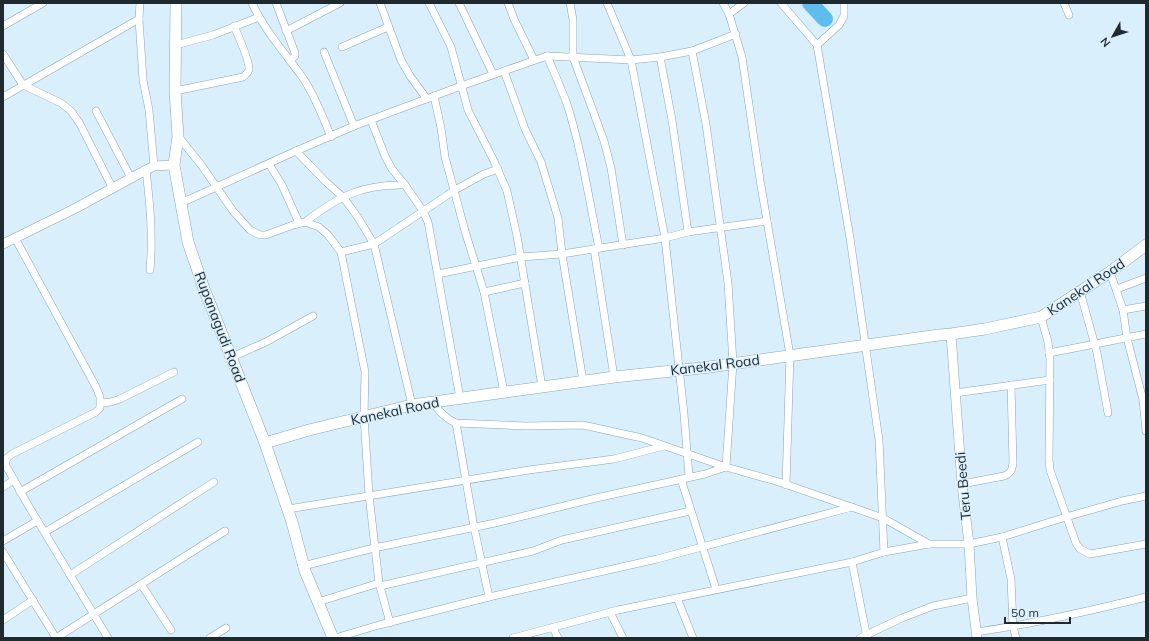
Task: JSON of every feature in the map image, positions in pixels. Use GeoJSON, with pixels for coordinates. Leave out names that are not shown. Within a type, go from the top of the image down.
{"type":"FeatureCollection","features":[{"type":"Feature","properties":{"kind":"main road","name":"Rupanagudi Road"},"geometry":{"type":"LineString","coordinates":[[176,3],[175,91],[178,136],[174,165],[188,242],[265,443],[288,509],[303,566],[334,638]]}},
{"type":"Feature","properties":{"kind":"main road","name":"Kanekal Road"},"geometry":{"type":"LineString","coordinates":[[265,443],[309,430],[364,418],[412,405],[583,381],[733,364],[952,334],[985,329],[1041,317],[1110,272],[1146,245]]}},
{"type":"Feature","properties":{"kind":"street"},"geometry":{"type":"LineString","coordinates":[[3,26],[43,3]]}},
{"type":"Feature","properties":{"kind":"street"},"geometry":{"type":"LineString","coordinates":[[140,3],[139,19],[143,80],[148,110],[152,249],[150,270]]}},
{"type":"Feature","properties":{"kind":"street"},"geometry":{"type":"LineString","coordinates":[[252,3],[273,40],[303,79],[314,98],[331,137]]}},
{"type":"Feature","properties":{"kind":"street"},"geometry":{"type":"LineString","coordinates":[[276,3],[295,53],[295,56],[290,61]]}},
{"type":"Feature","properties":{"kind":"street"},"geometry":{"type":"LineString","coordinates":[[286,31],[340,3]]}},
{"type":"Feature","properties":{"kind":"street"},"geometry":{"type":"LineString","coordinates":[[380,3],[401,60],[410,76],[431,97],[441,128],[445,157],[465,231],[484,292],[504,392]]}},
{"type":"Feature","properties":{"kind":"street"},"geometry":{"type":"LineString","coordinates":[[459,3],[493,74]]}},
{"type":"Feature","properties":{"kind":"street"},"geometry":{"type":"LineString","coordinates":[[508,3],[534,60]]}},
{"type":"Feature","properties":{"kind":"street"},"geometry":{"type":"LineString","coordinates":[[570,3],[573,20],[573,57],[604,141],[611,168],[623,245]]}},
{"type":"Feature","properties":{"kind":"street"},"geometry":{"type":"LineString","coordinates":[[607,3],[631,60],[665,238],[689,476]]}},
{"type":"Feature","properties":{"kind":"street"},"geometry":{"type":"LineString","coordinates":[[723,3],[729,14],[742,57],[767,220],[790,355],[786,484]]}},
{"type":"Feature","properties":{"kind":"street"},"geometry":{"type":"LineString","coordinates":[[729,14],[744,3]]}},
{"type":"Feature","properties":{"kind":"street"},"geometry":{"type":"LineString","coordinates":[[782,3],[817,45],[850,238],[879,440],[884,552]]}},
{"type":"Feature","properties":{"kind":"street"},"geometry":{"type":"LineString","coordinates":[[817,45],[839,26],[844,16],[844,3]]}},
{"type":"Feature","properties":{"kind":"street"},"geometry":{"type":"LineString","coordinates":[[1064,3],[1069,15]]}},
{"type":"Feature","properties":{"kind":"street"},"geometry":{"type":"LineString","coordinates":[[432,4],[451,46],[468,110],[498,169],[512,208],[542,387]]}},
{"type":"Feature","properties":{"kind":"street"},"geometry":{"type":"LineString","coordinates":[[176,45],[213,34],[259,17]]}},
{"type":"Feature","properties":{"kind":"street"},"geometry":{"type":"LineString","coordinates":[[3,97],[139,19]]}},
{"type":"Feature","properties":{"kind":"street"},"geometry":{"type":"LineString","coordinates":[[175,91],[243,77],[247,74],[249,70],[248,63],[234,26]]}},
{"type":"Feature","properties":{"kind":"street"},"geometry":{"type":"LineString","coordinates":[[342,47],[388,27]]}},
{"type":"Feature","properties":{"kind":"street"},"geometry":{"type":"LineString","coordinates":[[182,203],[354,126],[493,74],[547,56],[631,60],[660,58],[692,51],[736,34]]}},
{"type":"Feature","properties":{"kind":"street"},"geometry":{"type":"LineString","coordinates":[[692,51],[706,124],[728,283],[733,364],[726,468]]}},
{"type":"Feature","properties":{"kind":"street"},"geometry":{"type":"LineString","coordinates":[[324,52],[354,126]]}},
{"type":"Feature","properties":{"kind":"street"},"geometry":{"type":"LineString","coordinates":[[3,54],[23,85],[61,103],[71,111],[80,124],[112,187]]}},
{"type":"Feature","properties":{"kind":"street"},"geometry":{"type":"LineString","coordinates":[[547,56],[559,82],[578,145],[597,249],[614,377]]}},
{"type":"Feature","properties":{"kind":"street"},"geometry":{"type":"LineString","coordinates":[[660,58],[672,120],[688,232]]}},
{"type":"Feature","properties":{"kind":"street"},"geometry":{"type":"LineString","coordinates":[[504,71],[525,129],[541,162],[554,202],[558,218],[562,254],[583,381]]}},
{"type":"Feature","properties":{"kind":"street"},"geometry":{"type":"LineString","coordinates":[[96,111],[131,178]]}},
{"type":"Feature","properties":{"kind":"street"},"geometry":{"type":"LineString","coordinates":[[371,120],[385,156],[392,169],[423,211],[428,222],[460,398]]}},
{"type":"Feature","properties":{"kind":"street"},"geometry":{"type":"LineString","coordinates":[[178,136],[202,166],[233,211],[250,230],[260,235],[266,235],[302,222],[343,197],[368,188],[391,184],[405,185]]}},
{"type":"Feature","properties":{"kind":"street"},"geometry":{"type":"LineString","coordinates":[[296,151],[343,197],[357,216],[374,244],[412,405]]}},
{"type":"Feature","properties":{"kind":"street"},"geometry":{"type":"LineString","coordinates":[[269,164],[302,222],[319,228],[328,235],[341,252],[365,372],[364,418],[374,548],[380,584],[390,623]]}},
{"type":"Feature","properties":{"kind":"street"},"geometry":{"type":"LineString","coordinates":[[3,244],[76,208],[112,187],[150,168],[174,165]]}},
{"type":"Feature","properties":{"kind":"street"},"geometry":{"type":"LineString","coordinates":[[341,252],[374,244],[454,190],[484,174],[498,169]]}},
{"type":"Feature","properties":{"kind":"street"},"geometry":{"type":"LineString","coordinates":[[438,274],[521,257],[562,254],[597,249],[665,238],[688,232],[767,220]]}},
{"type":"Feature","properties":{"kind":"street"},"geometry":{"type":"LineString","coordinates":[[15,238],[96,387],[101,403],[100,408],[96,412],[12,454],[7,458],[5,464],[37,521],[108,638]]}},
{"type":"Feature","properties":{"kind":"street"},"geometry":{"type":"LineString","coordinates":[[1110,272],[1123,310],[1126,338],[1143,400],[1146,431]]}},
{"type":"Feature","properties":{"kind":"street"},"geometry":{"type":"LineString","coordinates":[[1117,289],[1146,278]]}},
{"type":"Feature","properties":{"kind":"street"},"geometry":{"type":"LineString","coordinates":[[484,292],[525,282]]}},
{"type":"Feature","properties":{"kind":"street"},"geometry":{"type":"LineString","coordinates":[[1080,291],[1094,344],[1108,413]]}},
{"type":"Feature","properties":{"kind":"street"},"geometry":{"type":"LineString","coordinates":[[1123,310],[1146,306]]}},
{"type":"Feature","properties":{"kind":"street"},"geometry":{"type":"LineString","coordinates":[[232,357],[266,342],[313,316]]}},
{"type":"Feature","properties":{"kind":"street"},"geometry":{"type":"LineString","coordinates":[[1041,317],[1048,342],[1049,353],[1050,470],[1076,543],[1080,549],[1090,554],[1146,544]]}},
{"type":"Feature","properties":{"kind":"street","name":"Teru Beedi"},"geometry":{"type":"LineString","coordinates":[[952,334],[962,484],[969,544],[976,635]]}},
{"type":"Feature","properties":{"kind":"street"},"geometry":{"type":"LineString","coordinates":[[1049,353],[1146,334]]}},
{"type":"Feature","properties":{"kind":"street"},"geometry":{"type":"LineString","coordinates":[[101,403],[120,399],[174,372]]}},
{"type":"Feature","properties":{"kind":"street"},"geometry":{"type":"LineString","coordinates":[[956,393],[1050,380]]}},
{"type":"Feature","properties":{"kind":"street"},"geometry":{"type":"LineString","coordinates":[[962,484],[1004,476],[1012,469],[1011,385]]}},
{"type":"Feature","properties":{"kind":"street"},"geometry":{"type":"LineString","coordinates":[[20,492],[182,399]]}},
{"type":"Feature","properties":{"kind":"street"},"geometry":{"type":"LineString","coordinates":[[434,403],[441,413],[450,421],[456,423],[526,426],[583,425],[642,438],[726,468],[786,484],[883,518],[928,544]]}},
{"type":"Feature","properties":{"kind":"street"},"geometry":{"type":"LineString","coordinates":[[456,423],[474,527],[489,597]]}},
{"type":"Feature","properties":{"kind":"street"},"geometry":{"type":"LineString","coordinates":[[45,532],[198,442]]}},
{"type":"Feature","properties":{"kind":"street"},"geometry":{"type":"LineString","coordinates":[[288,509],[369,495],[614,459],[664,446]]}},
{"type":"Feature","properties":{"kind":"street"},"geometry":{"type":"LineString","coordinates":[[303,566],[374,548],[474,527],[726,468]]}},
{"type":"Feature","properties":{"kind":"street"},"geometry":{"type":"LineString","coordinates":[[681,479],[716,589]]}},
{"type":"Feature","properties":{"kind":"street"},"geometry":{"type":"LineString","coordinates":[[3,486],[14,480]]}},
{"type":"Feature","properties":{"kind":"street"},"geometry":{"type":"LineString","coordinates":[[70,575],[214,482]]}},
{"type":"Feature","properties":{"kind":"street"},"geometry":{"type":"LineString","coordinates":[[513,638],[610,612],[852,562],[884,552],[928,544],[969,544],[1002,537],[1122,501],[1146,496]]}},
{"type":"Feature","properties":{"kind":"street"},"geometry":{"type":"LineString","coordinates":[[334,638],[489,597],[657,559],[852,507]]}},
{"type":"Feature","properties":{"kind":"street"},"geometry":{"type":"LineString","coordinates":[[318,602],[380,584],[533,551],[562,540],[690,511]]}},
{"type":"Feature","properties":{"kind":"street"},"geometry":{"type":"LineString","coordinates":[[3,541],[37,521]]}},
{"type":"Feature","properties":{"kind":"street"},"geometry":{"type":"LineString","coordinates":[[3,552],[56,638],[93,613],[225,531]]}},
{"type":"Feature","properties":{"kind":"street"},"geometry":{"type":"LineString","coordinates":[[1002,537],[1011,579],[1013,626],[1016,638]]}},
{"type":"Feature","properties":{"kind":"street"},"geometry":{"type":"LineString","coordinates":[[852,562],[867,636]]}},
{"type":"Feature","properties":{"kind":"street"},"geometry":{"type":"LineString","coordinates":[[141,584],[171,630]]}},
{"type":"Feature","properties":{"kind":"street"},"geometry":{"type":"LineString","coordinates":[[976,635],[1108,607],[1146,597]]}},
{"type":"Feature","properties":{"kind":"street"},"geometry":{"type":"LineString","coordinates":[[677,598],[693,638]]}},
{"type":"Feature","properties":{"kind":"street"},"geometry":{"type":"LineString","coordinates":[[860,638],[867,636],[902,618],[933,606],[972,598]]}},
{"type":"Feature","properties":{"kind":"street"},"geometry":{"type":"LineString","coordinates":[[3,620],[33,600]]}},
{"type":"Feature","properties":{"kind":"street"},"geometry":{"type":"LineString","coordinates":[[610,612],[623,638]]}},
{"type":"Feature","properties":{"kind":"street"},"geometry":{"type":"LineString","coordinates":[[210,638],[226,628]]}},
{"type":"Feature","properties":{"kind":"street"},"geometry":{"type":"LineString","coordinates":[[553,628],[558,638]]}},
{"type":"Feature","properties":{"kind":"waterway"},"geometry":{"type":"LineString","coordinates":[[810,3],[825,19]]}}]}
